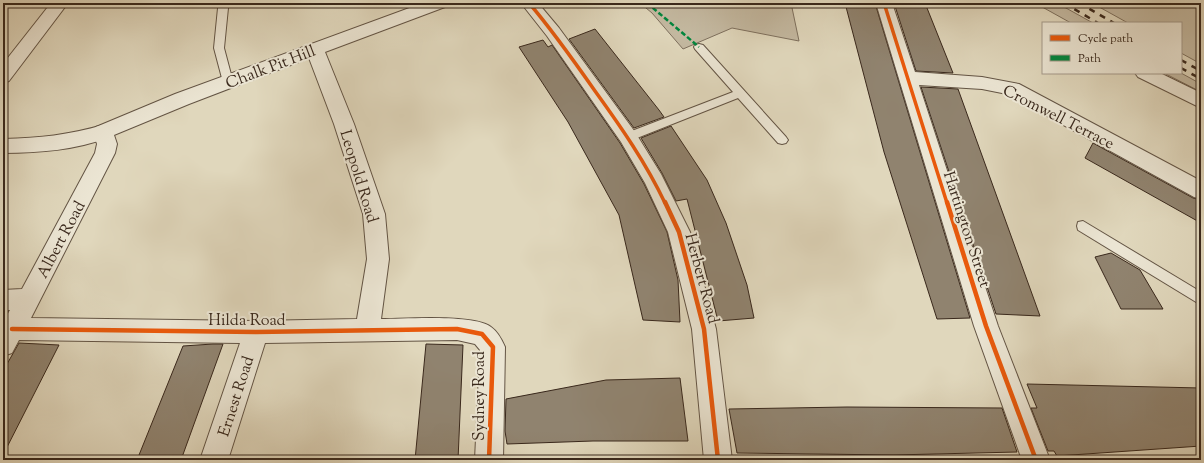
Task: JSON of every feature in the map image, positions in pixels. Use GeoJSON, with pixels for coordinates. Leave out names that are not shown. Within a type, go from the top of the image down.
{"type":"FeatureCollection","features":[{"type":"Feature","properties":{"kind":"street"},"geometry":{"type":"LineString","coordinates":[[3,77],[60,3]]}},
{"type":"Feature","properties":{"kind":"street","name":"Chalk Pit Hill"},"geometry":{"type":"LineString","coordinates":[[3,146],[77,141],[228,82],[439,3]]}},
{"type":"Feature","properties":{"kind":"street","name":"Herbert Road"},"geometry":{"type":"LineString","coordinates":[[529,3],[553,32],[628,137],[667,205],[679,232],[704,329],[718,460]]}},
{"type":"Feature","properties":{"kind":"street","name":"Hartington Street"},"geometry":{"type":"LineString","coordinates":[[884,3],[986,326],[1036,460]]}},
{"type":"Feature","properties":{"kind":"street","name":"Leopold Road"},"geometry":{"type":"LineString","coordinates":[[315,49],[344,124],[374,214],[378,259],[367,331]]}},
{"type":"Feature","properties":{"kind":"street"},"geometry":{"type":"LineString","coordinates":[[1146,74],[1201,101]]}},
{"type":"Feature","properties":{"kind":"street","name":"Cromwell Terrace"},"geometry":{"type":"LineString","coordinates":[[907,78],[982,83],[1012,89],[1201,191]]}},
{"type":"Feature","properties":{"kind":"street","name":"Albert Road"},"geometry":{"type":"LineString","coordinates":[[7,337],[29,299],[105,153],[107,144],[103,132]]}},
{"type":"Feature","properties":{"kind":"street"},"geometry":{"type":"LineString","coordinates":[[3,300],[29,299]]}},
{"type":"Feature","properties":{"kind":"street","name":"Hilda Road"},"geometry":{"type":"LineString","coordinates":[[7,337],[444,329],[457,329],[482,334]]}},
{"type":"Feature","properties":{"kind":"street","name":"Ernest Road"},"geometry":{"type":"LineString","coordinates":[[214,460],[256,332]]}},
{"type":"Feature","properties":{"kind":"street","name":"Sydney Road"},"geometry":{"type":"LineString","coordinates":[[482,334],[493,347],[489,460]]}},
{"type":"Feature","properties":{"kind":"lane"},"geometry":{"type":"LineString","coordinates":[[223,8],[219,48],[228,82]]}},
{"type":"Feature","properties":{"kind":"lane"},"geometry":{"type":"LineString","coordinates":[[699,47],[782,140]]}},
{"type":"Feature","properties":{"kind":"lane"},"geometry":{"type":"LineString","coordinates":[[628,137],[740,93]]}},
{"type":"Feature","properties":{"kind":"lane"},"geometry":{"type":"LineString","coordinates":[[1083,226],[1201,299]]}},
{"type":"Feature","properties":{"kind":"shaded area"},"geometry":{"type":"Polygon","coordinates":[[[640,3],[791,3],[799,41],[732,28],[683,49],[652,13],[640,3]]]}},
{"type":"Feature","properties":{"kind":"shaded area"},"geometry":{"type":"Polygon","coordinates":[[[1035,3],[1057,3],[1091,22],[1069,22],[1035,3]]]}},
{"type":"Feature","properties":{"kind":"shaded area"},"geometry":{"type":"Polygon","coordinates":[[[1092,3],[1121,3],[1125,5],[1129,3],[1201,3],[1201,64],[1182,54],[1182,22],[1126,22],[1092,3]]]}},
{"type":"Feature","properties":{"kind":"shaded area"},"geometry":{"type":"Polygon","coordinates":[[[1166,74],[1182,74],[1201,84],[1201,92],[1166,74]]]}},
{"type":"Feature","properties":{"kind":"building"},"geometry":{"type":"Polygon","coordinates":[[[845,3],[875,3],[970,318],[937,319],[884,152],[845,3]]]}},
{"type":"Feature","properties":{"kind":"building"},"geometry":{"type":"Polygon","coordinates":[[[894,3],[925,3],[953,73],[916,71],[894,3]]]}},
{"type":"Feature","properties":{"kind":"building"},"geometry":{"type":"Polygon","coordinates":[[[595,29],[664,117],[634,128],[569,39],[595,29]]]}},
{"type":"Feature","properties":{"kind":"building"},"geometry":{"type":"Polygon","coordinates":[[[543,40],[548,47],[552,45],[620,143],[644,184],[667,232],[678,280],[680,322],[643,320],[619,215],[568,122],[519,47],[543,40]]]}},
{"type":"Feature","properties":{"kind":"building"},"geometry":{"type":"Polygon","coordinates":[[[921,87],[958,89],[1040,316],[996,314],[921,87]]]}},
{"type":"Feature","properties":{"kind":"building"},"geometry":{"type":"Polygon","coordinates":[[[671,126],[707,180],[726,223],[747,285],[754,318],[718,321],[687,199],[676,201],[662,173],[641,138],[671,126]]]}},
{"type":"Feature","properties":{"kind":"building"},"geometry":{"type":"Polygon","coordinates":[[[1093,143],[1193,198],[1201,200],[1201,223],[1085,158],[1093,143]]]}},
{"type":"Feature","properties":{"kind":"building"},"geometry":{"type":"Polygon","coordinates":[[[1111,253],[1140,270],[1163,309],[1121,309],[1095,257],[1111,253]]]}},
{"type":"Feature","properties":{"kind":"building"},"geometry":{"type":"Polygon","coordinates":[[[19,343],[59,345],[3,455],[3,371],[19,343]]]}},
{"type":"Feature","properties":{"kind":"building"},"geometry":{"type":"Polygon","coordinates":[[[223,344],[181,460],[137,460],[183,346],[223,344]]]}},
{"type":"Feature","properties":{"kind":"building"},"geometry":{"type":"Polygon","coordinates":[[[426,344],[463,345],[458,460],[415,460],[426,344]]]}},
{"type":"Feature","properties":{"kind":"building"},"geometry":{"type":"Polygon","coordinates":[[[680,378],[688,441],[593,441],[507,444],[505,431],[506,399],[606,380],[680,378]]]}},
{"type":"Feature","properties":{"kind":"building"},"geometry":{"type":"Polygon","coordinates":[[[1027,384],[1201,388],[1201,446],[1057,456],[1054,451],[1048,451],[1031,408],[1037,408],[1027,384]]]}},
{"type":"Feature","properties":{"kind":"building"},"geometry":{"type":"Polygon","coordinates":[[[847,407],[1002,408],[1017,452],[893,455],[737,453],[729,409],[847,407]]]}},
{"type":"Feature","properties":{"kind":"railway"},"geometry":{"type":"LineString","coordinates":[[1064,3],[1096,22]]}},
{"type":"Feature","properties":{"kind":"railway"},"geometry":{"type":"LineString","coordinates":[[1079,3],[1112,22]]}},
{"type":"Feature","properties":{"kind":"railway"},"geometry":{"type":"LineString","coordinates":[[1182,61],[1201,71]]}},
{"type":"Feature","properties":{"kind":"railway"},"geometry":{"type":"LineString","coordinates":[[1182,69],[1201,79]]}},
{"type":"Feature","properties":{"kind":"marked path"},"geometry":{"type":"LineString","coordinates":[[647,3],[699,47]]}},
{"type":"Feature","properties":{"kind":"cycle path"},"geometry":{"type":"LineString","coordinates":[[529,3],[553,32],[628,137],[654,180],[679,232],[704,329],[718,460]]}},
{"type":"Feature","properties":{"kind":"cycle path"},"geometry":{"type":"LineString","coordinates":[[884,3],[986,326],[1036,460]]}},
{"type":"Feature","properties":{"kind":"cycle path"},"geometry":{"type":"LineString","coordinates":[[12,329],[256,332],[457,329],[482,334],[493,347],[489,460]]}}]}
